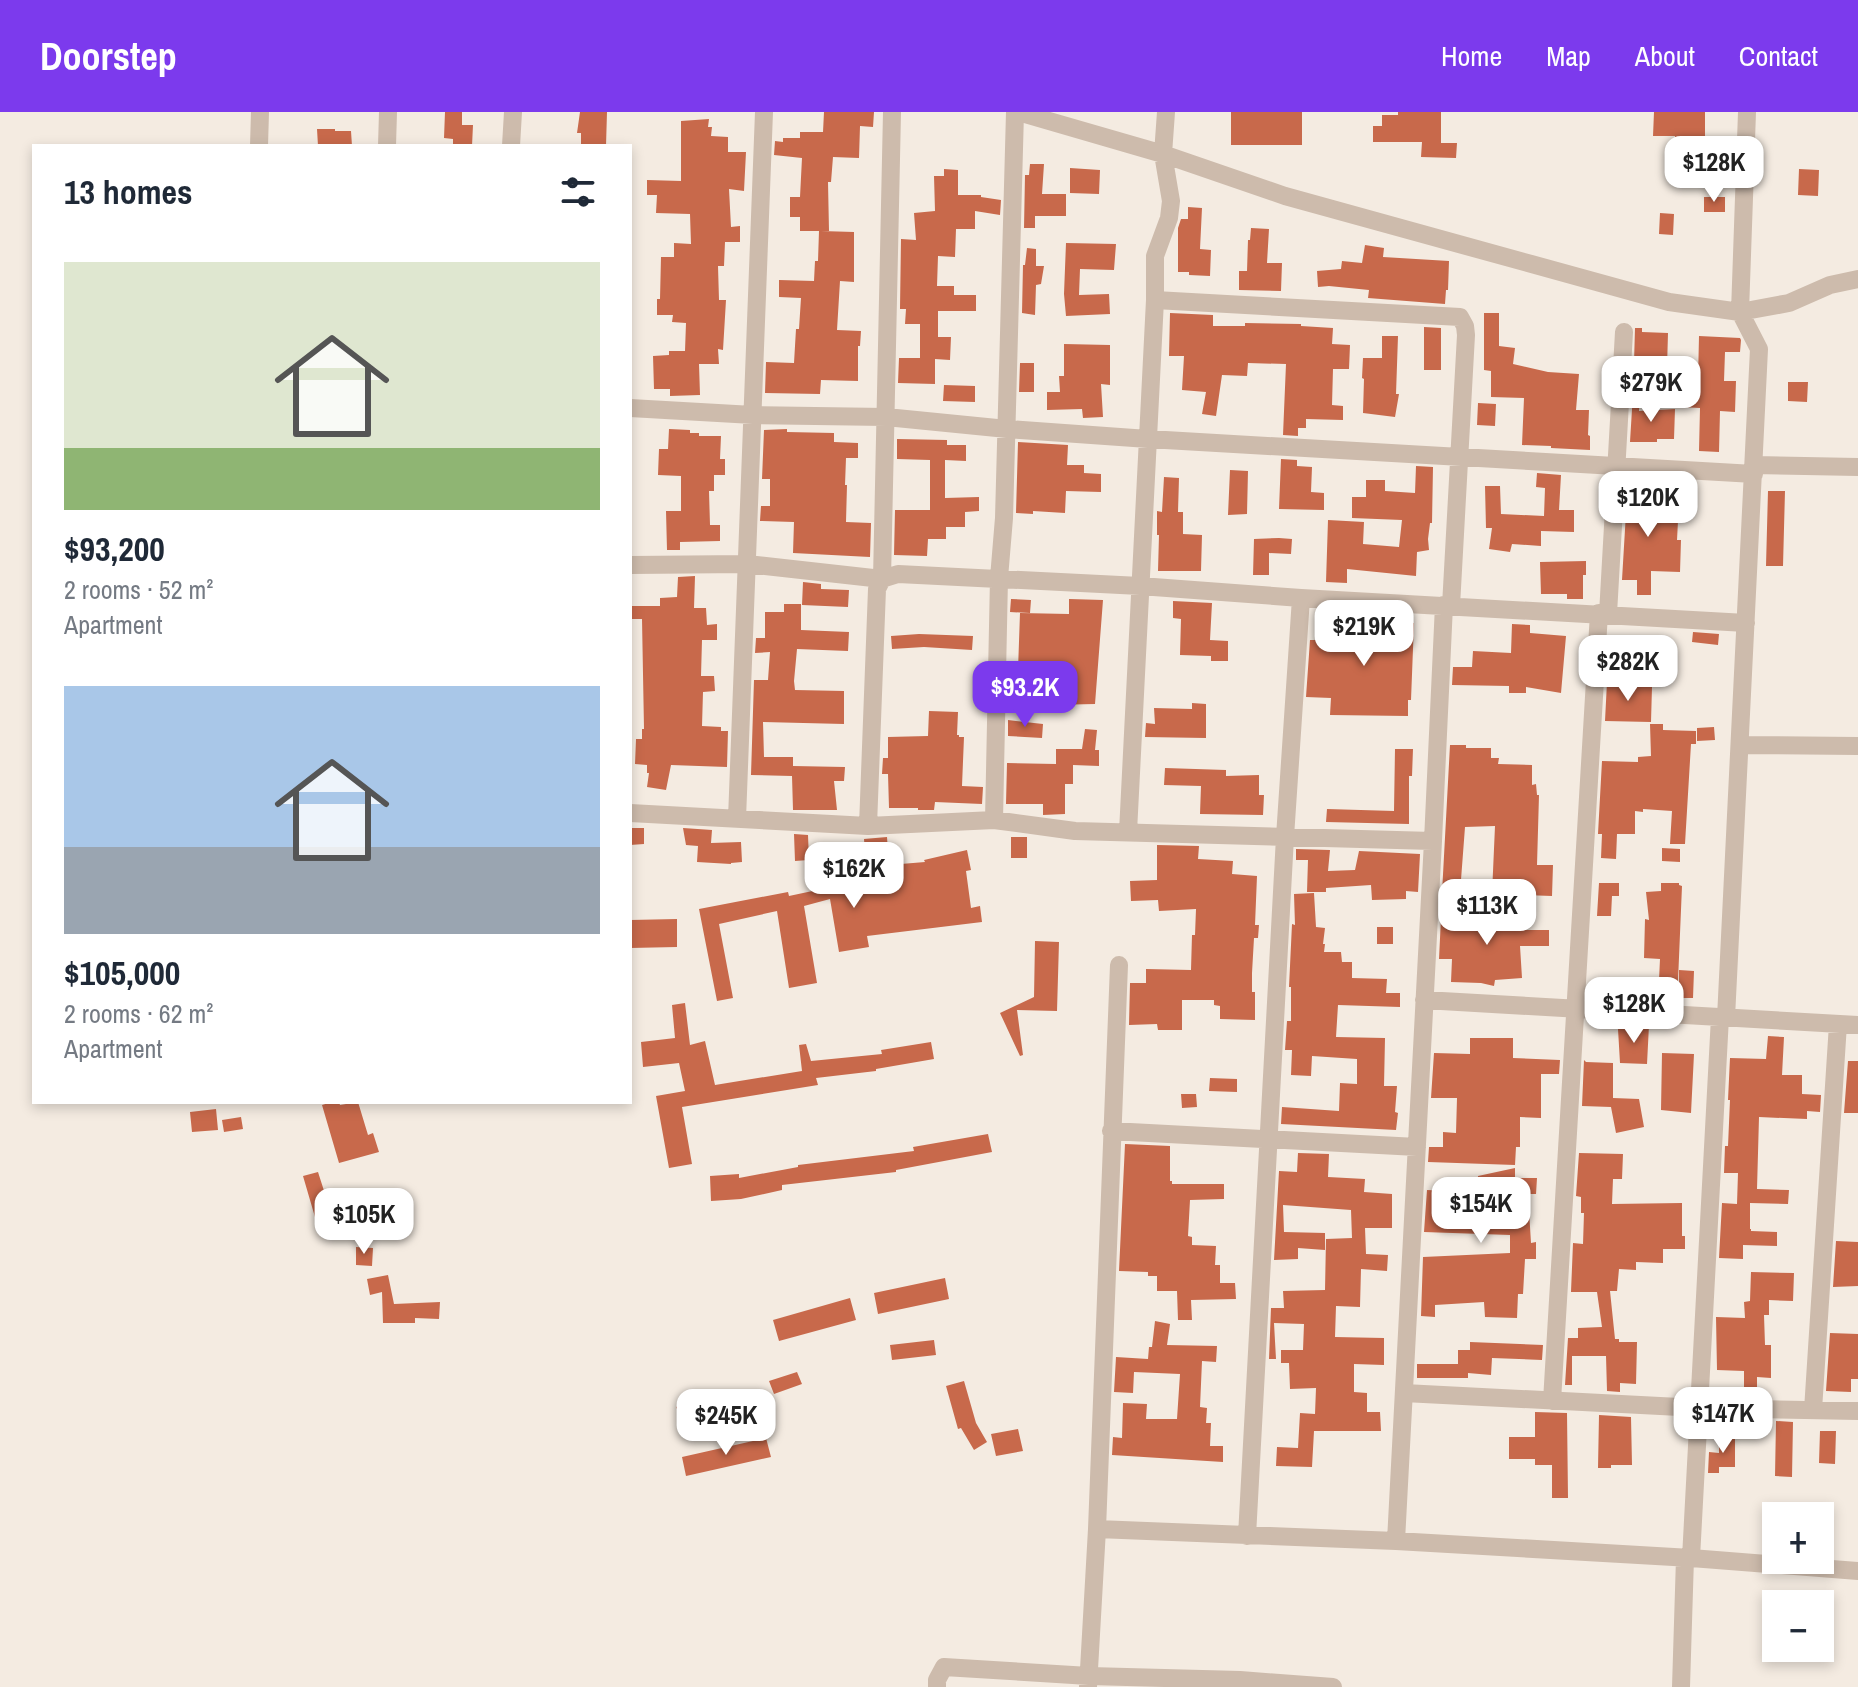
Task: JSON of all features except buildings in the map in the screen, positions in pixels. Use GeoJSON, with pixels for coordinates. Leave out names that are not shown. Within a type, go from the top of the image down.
{"type":"FeatureCollection","features":[{"type":"Feature","properties":{"kind":"street"},"geometry":{"type":"LineString","coordinates":[[259,144],[260,112]]}},
{"type":"Feature","properties":{"kind":"street"},"geometry":{"type":"LineString","coordinates":[[387,144],[388,112]]}},
{"type":"Feature","properties":{"kind":"street"},"geometry":{"type":"LineString","coordinates":[[511,144],[513,112]]}},
{"type":"Feature","properties":{"kind":"street"},"geometry":{"type":"LineString","coordinates":[[737,819],[764,112]]}},
{"type":"Feature","properties":{"kind":"street"},"geometry":{"type":"LineString","coordinates":[[868,826],[877,589],[882,579],[892,112]]}},
{"type":"Feature","properties":{"kind":"street"},"geometry":{"type":"LineString","coordinates":[[994,820],[999,578],[1004,518],[1017,112],[1163,154],[1285,196],[1669,302],[1740,312],[1789,303],[1830,285],[1858,279]]}},
{"type":"Feature","properties":{"kind":"street"},"geometry":{"type":"LineString","coordinates":[[1128,832],[1155,256],[1169,218],[1171,201],[1163,154],[1166,112]]}},
{"type":"Feature","properties":{"kind":"street"},"geometry":{"type":"LineString","coordinates":[[1681,1687],[1740,745],[1754,469],[1759,349],[1740,312],[1747,112]]}},
{"type":"Feature","properties":{"kind":"street"},"geometry":{"type":"LineString","coordinates":[[1155,300],[1460,317],[1465,326],[1461,457],[1447,606],[1396,1541]]}},
{"type":"Feature","properties":{"kind":"street"},"geometry":{"type":"LineString","coordinates":[[1552,1401],[1575,1010],[1624,332]]}},
{"type":"Feature","properties":{"kind":"street"},"geometry":{"type":"LineString","coordinates":[[632,408],[753,415],[886,417],[1148,439],[1615,466],[1754,469],[1858,467]]}},
{"type":"Feature","properties":{"kind":"street"},"geometry":{"type":"LineString","coordinates":[[632,565],[747,564],[882,579],[898,574],[999,578],[1746,623]]}},
{"type":"Feature","properties":{"kind":"street"},"geometry":{"type":"LineString","coordinates":[[1247,1536],[1301,598]]}},
{"type":"Feature","properties":{"kind":"street"},"geometry":{"type":"LineString","coordinates":[[1740,745],[1858,746]]}},
{"type":"Feature","properties":{"kind":"street"},"geometry":{"type":"LineString","coordinates":[[632,813],[868,826],[994,820],[1075,831],[1433,841]]}},
{"type":"Feature","properties":{"kind":"street"},"geometry":{"type":"LineString","coordinates":[[1088,1682],[1119,965]]}},
{"type":"Feature","properties":{"kind":"street"},"geometry":{"type":"LineString","coordinates":[[1424,1000],[1858,1025]]}},
{"type":"Feature","properties":{"kind":"street"},"geometry":{"type":"LineString","coordinates":[[1813,1410],[1838,1024]]}},
{"type":"Feature","properties":{"kind":"street"},"geometry":{"type":"LineString","coordinates":[[1111,1131],[1417,1147]]}},
{"type":"Feature","properties":{"kind":"street"},"geometry":{"type":"LineString","coordinates":[[1404,1393],[1699,1408],[1858,1411]]}},
{"type":"Feature","properties":{"kind":"street"},"geometry":{"type":"LineString","coordinates":[[1097,1529],[1396,1541],[1858,1571]]}},
{"type":"Feature","properties":{"kind":"street"},"geometry":{"type":"LineString","coordinates":[[937,1687],[944,1667],[1088,1682],[1333,1687]]}}]}
